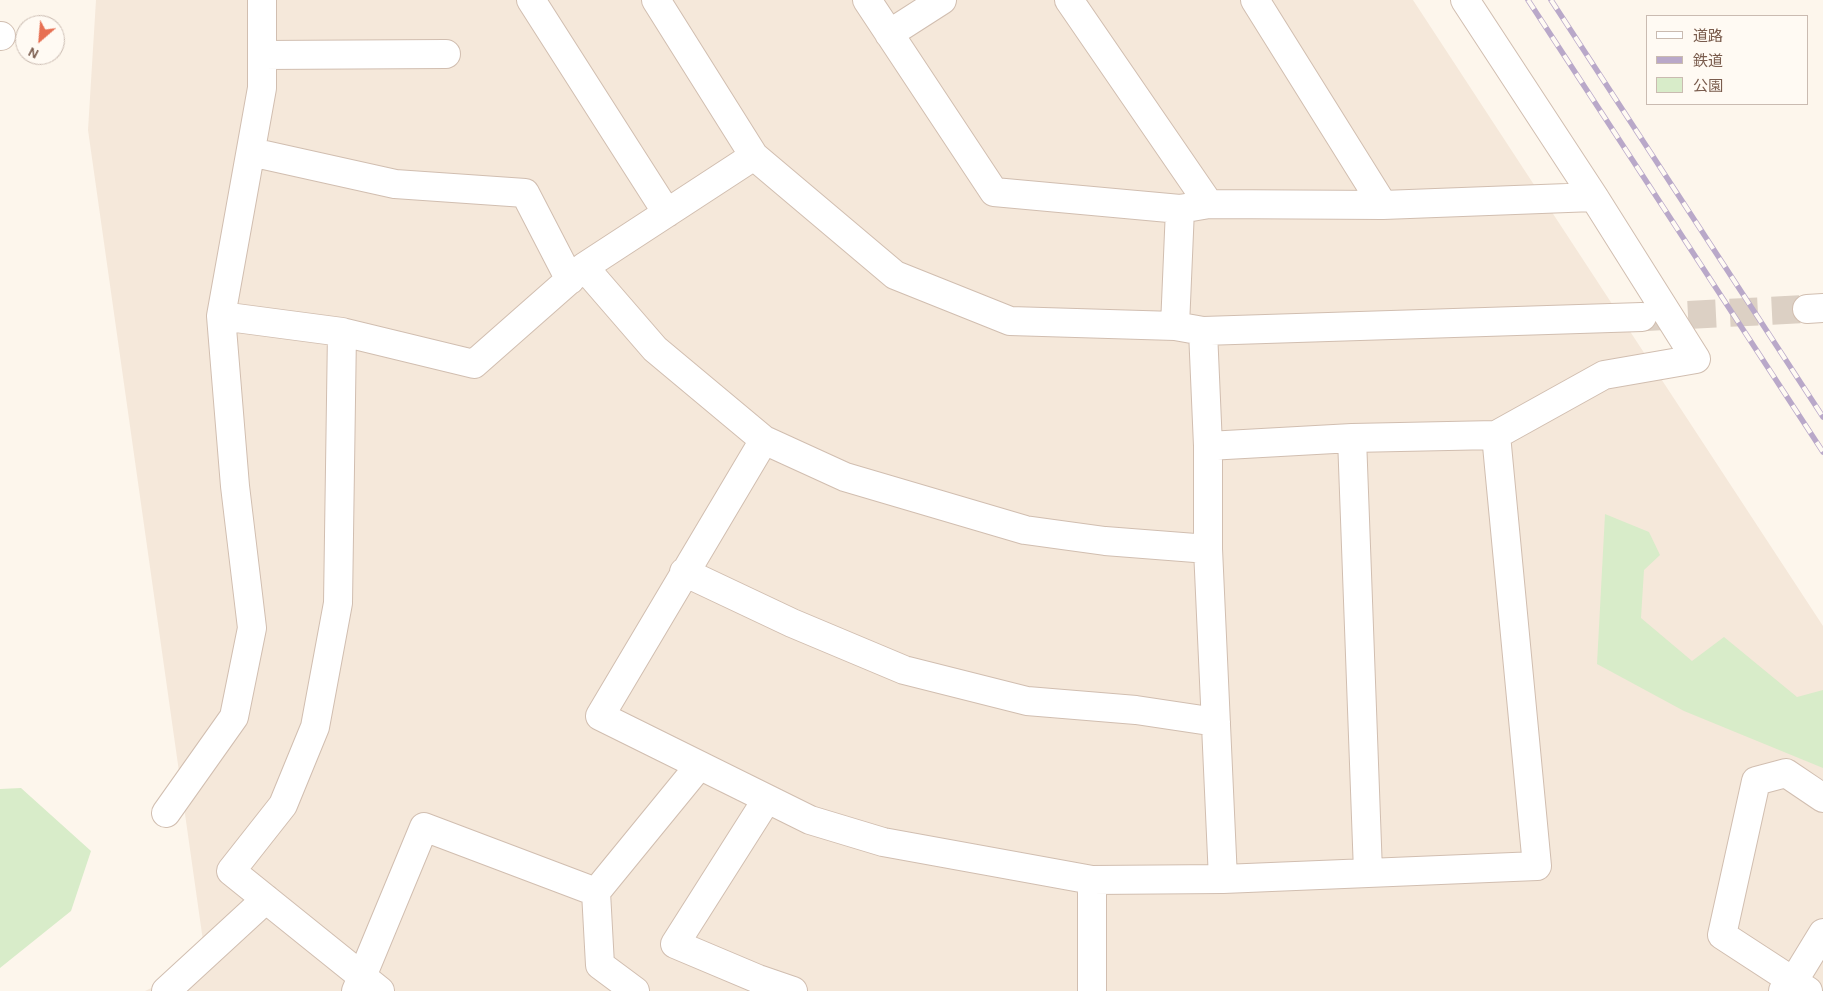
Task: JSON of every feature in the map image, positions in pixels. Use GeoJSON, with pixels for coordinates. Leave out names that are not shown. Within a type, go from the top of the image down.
{"type":"FeatureCollection","features":[{"type":"Feature","properties":{"kind":"street"},"geometry":{"type":"LineString","coordinates":[[166,813],[234,717],[252,628],[235,486],[221,316],[262,88],[262,0]]}},
{"type":"Feature","properties":{"kind":"street"},"geometry":{"type":"LineString","coordinates":[[531,0],[667,213]]}},
{"type":"Feature","properties":{"kind":"street"},"geometry":{"type":"LineString","coordinates":[[867,0],[994,192],[1180,209],[1209,204],[1383,205],[1594,197]]}},
{"type":"Feature","properties":{"kind":"street"},"geometry":{"type":"LineString","coordinates":[[889,34],[942,0]]}},
{"type":"Feature","properties":{"kind":"street"},"geometry":{"type":"LineString","coordinates":[[1069,0],[1209,204]]}},
{"type":"Feature","properties":{"kind":"street"},"geometry":{"type":"LineString","coordinates":[[1255,0],[1383,205]]}},
{"type":"Feature","properties":{"kind":"street"},"geometry":{"type":"LineString","coordinates":[[1208,446],[1352,438],[1496,435],[1604,375],[1696,359],[1594,197],[1464,0]]}},
{"type":"Feature","properties":{"kind":"street"},"geometry":{"type":"LineString","coordinates":[[664,3],[754,156],[894,275],[1010,321],[1174,326],[1203,331],[1642,317]]}},
{"type":"Feature","properties":{"kind":"street"},"geometry":{"type":"LineString","coordinates":[[262,55],[446,54]]}},
{"type":"Feature","properties":{"kind":"street"},"geometry":{"type":"LineString","coordinates":[[251,152],[395,184],[525,193],[577,274],[655,349],[764,440],[845,478],[1025,530],[1105,541],[1208,549]]}},
{"type":"Feature","properties":{"kind":"street"},"geometry":{"type":"LineString","coordinates":[[221,316],[342,332],[474,364],[577,274],[754,156]]}},
{"type":"Feature","properties":{"kind":"street"},"geometry":{"type":"LineString","coordinates":[[1174,326],[1180,209]]}},
{"type":"Feature","properties":{"kind":"street"},"geometry":{"type":"LineString","coordinates":[[1203,331],[1208,446],[1208,549],[1223,879]]}},
{"type":"Feature","properties":{"kind":"street"},"geometry":{"type":"LineString","coordinates":[[342,332],[338,603],[315,727],[283,805],[231,871],[366,986],[424,827],[596,892]]}},
{"type":"Feature","properties":{"kind":"street"},"geometry":{"type":"LineString","coordinates":[[764,440],[600,716],[810,820],[883,842],[1092,880],[1223,879],[1537,866],[1496,435]]}},
{"type":"Feature","properties":{"kind":"street"},"geometry":{"type":"LineString","coordinates":[[1352,438],[1368,872]]}},
{"type":"Feature","properties":{"kind":"street"},"geometry":{"type":"LineString","coordinates":[[684,572],[792,623],[904,670],[1027,701],[1136,710],[1216,722]]}},
{"type":"Feature","properties":{"kind":"street"},"geometry":{"type":"LineString","coordinates":[[635,991],[600,965],[596,892],[699,766]]}},
{"type":"Feature","properties":{"kind":"street"},"geometry":{"type":"LineString","coordinates":[[1823,798],[1786,773],[1756,781],[1722,935],[1794,988],[1823,933]]}},
{"type":"Feature","properties":{"kind":"street"},"geometry":{"type":"LineString","coordinates":[[767,799],[675,944],[758,979],[793,991]]}},
{"type":"Feature","properties":{"kind":"street"},"geometry":{"type":"LineString","coordinates":[[1092,880],[1092,991]]}},
{"type":"Feature","properties":{"kind":"street"},"geometry":{"type":"LineString","coordinates":[[166,991],[266,899]]}},
{"type":"Feature","properties":{"kind":"shaded area"},"geometry":{"type":"Polygon","coordinates":[[[96,0],[1413,0],[1823,626],[1823,991],[145,991],[206,962],[88,130],[96,0]]]}},
{"type":"Feature","properties":{"kind":"green space"},"geometry":{"type":"Polygon","coordinates":[[[1605,514],[1649,532],[1660,555],[1644,570],[1641,618],[1692,661],[1724,637],[1797,697],[1823,690],[1823,768],[1684,711],[1597,664],[1605,514]]]}},
{"type":"Feature","properties":{"kind":"green space"},"geometry":{"type":"Polygon","coordinates":[[[21,788],[91,851],[71,911],[0,968],[0,789],[21,788]]]}},
{"type":"Feature","properties":{"kind":"tunnel"},"geometry":{"type":"LineString","coordinates":[[1646,317],[1807,309]]}},
{"type":"Feature","properties":{"kind":"railway"},"geometry":{"type":"LineString","coordinates":[[1528,0],[1823,452]]}},
{"type":"Feature","properties":{"kind":"railway"},"geometry":{"type":"LineString","coordinates":[[1551,0],[1823,417]]}}]}
